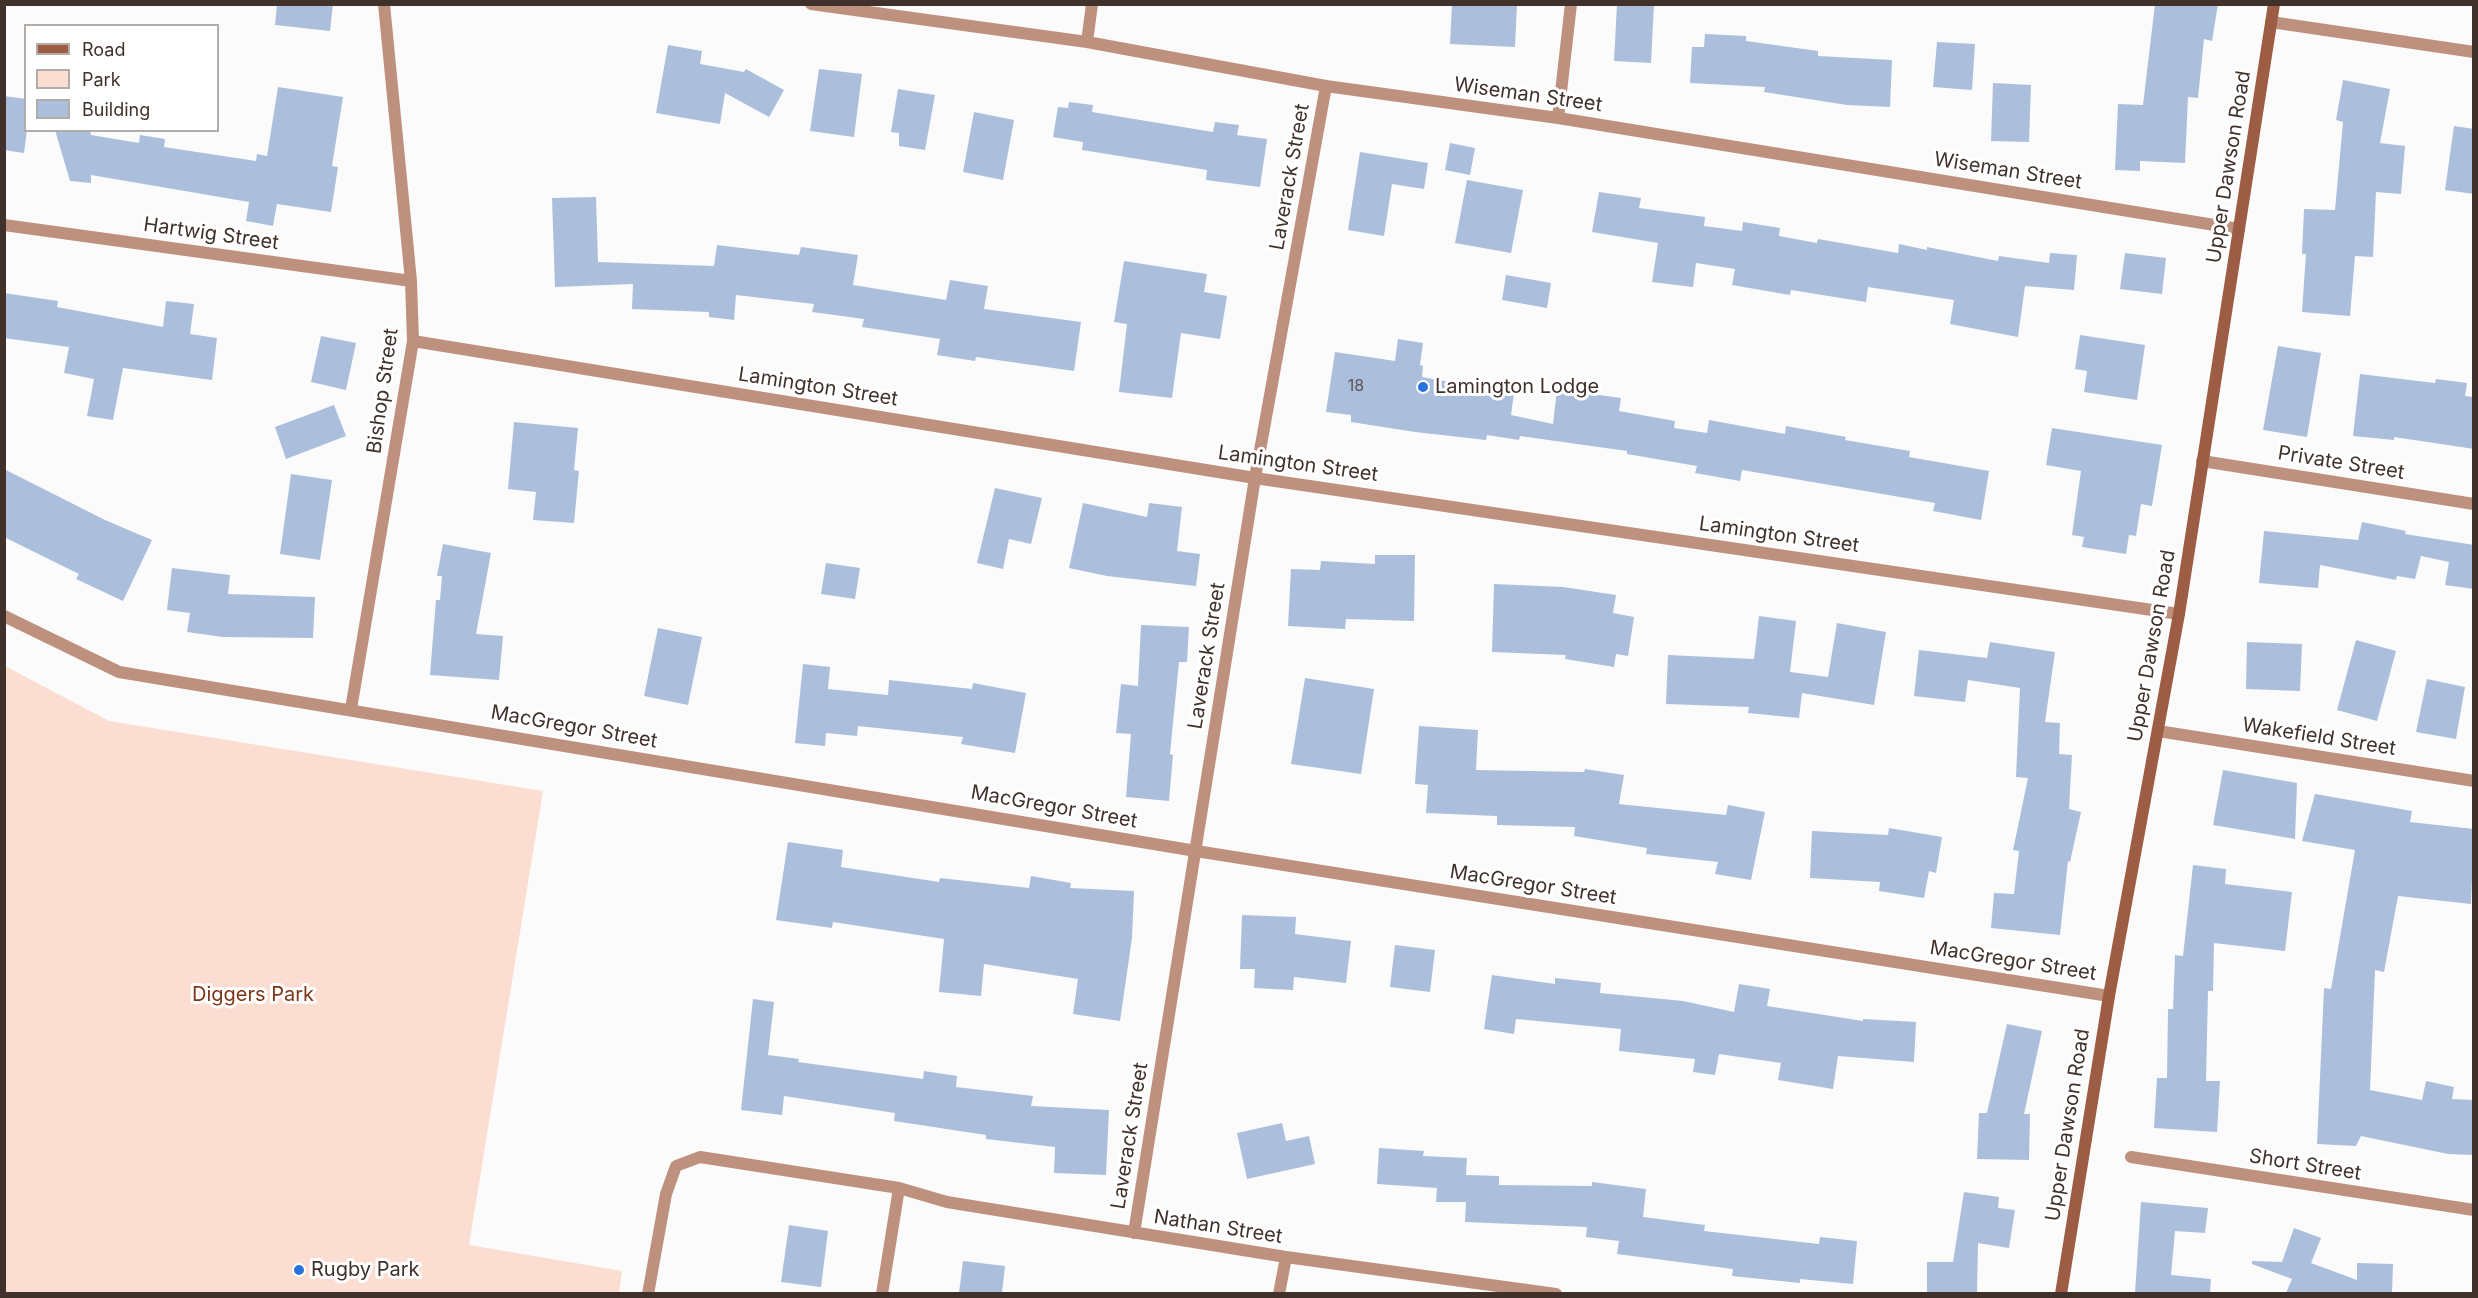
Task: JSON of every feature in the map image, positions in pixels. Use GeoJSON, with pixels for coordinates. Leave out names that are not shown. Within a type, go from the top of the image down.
{"type":"FeatureCollection","features":[{"type":"Feature","properties":{"kind":"street","name":"Bishop Street"},"geometry":{"type":"LineString","coordinates":[[351,709],[413,341],[411,281],[384,4]]}},
{"type":"Feature","properties":{"kind":"street","name":"Wiseman Street"},"geometry":{"type":"LineString","coordinates":[[811,4],[1087,42],[1326,86],[1558,118],[2240,229]]}},
{"type":"Feature","properties":{"kind":"street"},"geometry":{"type":"LineString","coordinates":[[1087,42],[1092,4]]}},
{"type":"Feature","properties":{"kind":"street"},"geometry":{"type":"LineString","coordinates":[[1558,118],[1570,4]]}},
{"type":"Feature","properties":{"kind":"street","name":"Upper Dawson Road"},"geometry":{"type":"LineString","coordinates":[[2061,1293],[2109,996],[2179,614],[2274,4]]}},
{"type":"Feature","properties":{"kind":"street"},"geometry":{"type":"LineString","coordinates":[[2271,22],[2474,52]]}},
{"type":"Feature","properties":{"kind":"street","name":"Laverack Street"},"geometry":{"type":"LineString","coordinates":[[1134,1233],[1255,478],[1326,86]]}},
{"type":"Feature","properties":{"kind":"street","name":"Hartwig Street"},"geometry":{"type":"LineString","coordinates":[[4,225],[411,281]]}},
{"type":"Feature","properties":{"kind":"street","name":"Lamington Street"},"geometry":{"type":"LineString","coordinates":[[413,341],[1255,478],[2179,614]]}},
{"type":"Feature","properties":{"kind":"street","name":"Private Street"},"geometry":{"type":"LineString","coordinates":[[2202,461],[2474,504]]}},
{"type":"Feature","properties":{"kind":"street","name":"MacGregor Street"},"geometry":{"type":"LineString","coordinates":[[4,616],[119,672],[1196,851],[2109,996]]}},
{"type":"Feature","properties":{"kind":"street","name":"Wakefield Street"},"geometry":{"type":"LineString","coordinates":[[2158,731],[2474,782]]}},
{"type":"Feature","properties":{"kind":"street","name":"Nathan Street"},"geometry":{"type":"LineString","coordinates":[[648,1293],[666,1194],[676,1166],[699,1157],[899,1188],[947,1202],[1134,1233],[1286,1257],[1556,1293]]}},
{"type":"Feature","properties":{"kind":"street","name":"Short Street"},"geometry":{"type":"LineString","coordinates":[[2131,1157],[2474,1210]]}},
{"type":"Feature","properties":{"kind":"street"},"geometry":{"type":"LineString","coordinates":[[882,1293],[899,1188]]}},
{"type":"Feature","properties":{"kind":"street"},"geometry":{"type":"LineString","coordinates":[[1280,1293],[1286,1257]]}},
{"type":"Feature","properties":{"kind":"green space","name":"Diggers Park"},"geometry":{"type":"Polygon","coordinates":[[[5,666],[109,721],[543,791],[469,1245],[622,1271],[619,1293],[5,1293],[5,666]]]}},
{"type":"Feature","properties":{"kind":"building"},"geometry":{"type":"Polygon","coordinates":[[[277,4],[333,4],[330,31],[275,25],[277,4]]]}},
{"type":"Feature","properties":{"kind":"building"},"geometry":{"type":"Polygon","coordinates":[[[1452,4],[1517,4],[1515,47],[1450,44],[1452,4]]]}},
{"type":"Feature","properties":{"kind":"building"},"geometry":{"type":"Polygon","coordinates":[[[1617,4],[1654,4],[1651,63],[1614,61],[1617,4]]]}},
{"type":"Feature","properties":{"kind":"building"},"geometry":{"type":"Polygon","coordinates":[[[2155,4],[2218,4],[2212,41],[2204,39],[2198,98],[2188,97],[2185,163],[2140,161],[2140,171],[2115,170],[2118,104],[2143,105],[2155,4]]]}},
{"type":"Feature","properties":{"kind":"building"},"geometry":{"type":"Polygon","coordinates":[[[1705,34],[1746,36],[1746,41],[1818,51],[1818,56],[1892,60],[1890,107],[1847,105],[1764,92],[1765,87],[1690,83],[1692,47],[1704,47],[1705,34]]]}},
{"type":"Feature","properties":{"kind":"building"},"geometry":{"type":"Polygon","coordinates":[[[1937,42],[1975,44],[1972,90],[1933,87],[1937,42]]]}},
{"type":"Feature","properties":{"kind":"building"},"geometry":{"type":"Polygon","coordinates":[[[668,45],[702,51],[700,64],[744,72],[746,69],[784,90],[769,117],[725,93],[720,124],[656,113],[668,45]]]}},
{"type":"Feature","properties":{"kind":"building"},"geometry":{"type":"Polygon","coordinates":[[[819,69],[862,74],[854,137],[810,131],[819,69]]]}},
{"type":"Feature","properties":{"kind":"building"},"geometry":{"type":"Polygon","coordinates":[[[2343,80],[2390,89],[2380,143],[2405,146],[2401,194],[2376,192],[2373,257],[2355,256],[2350,316],[2302,312],[2306,254],[2302,254],[2304,209],[2335,210],[2343,122],[2336,120],[2343,80]]]}},
{"type":"Feature","properties":{"kind":"building"},"geometry":{"type":"Polygon","coordinates":[[[1993,83],[2031,85],[2029,142],[1991,141],[1993,83]]]}},
{"type":"Feature","properties":{"kind":"building"},"geometry":{"type":"Polygon","coordinates":[[[278,87],[343,97],[332,166],[338,167],[331,212],[277,204],[273,226],[246,221],[249,202],[91,175],[91,183],[70,181],[56,132],[90,132],[91,135],[139,143],[140,135],[165,139],[164,147],[256,161],[257,154],[267,156],[278,87]]]}},
{"type":"Feature","properties":{"kind":"building"},"geometry":{"type":"Polygon","coordinates":[[[898,89],[935,95],[925,150],[899,146],[899,133],[891,132],[898,89]]]}},
{"type":"Feature","properties":{"kind":"building"},"geometry":{"type":"Polygon","coordinates":[[[4,96],[24,99],[24,132],[27,132],[24,153],[4,150],[4,96]]]}},
{"type":"Feature","properties":{"kind":"building"},"geometry":{"type":"Polygon","coordinates":[[[1069,102],[1093,105],[1092,112],[1213,132],[1215,122],[1239,125],[1237,135],[1267,139],[1260,187],[1206,180],[1207,170],[1082,150],[1083,142],[1053,137],[1058,107],[1068,108],[1069,102]]]}},
{"type":"Feature","properties":{"kind":"building"},"geometry":{"type":"Polygon","coordinates":[[[974,112],[1014,120],[1003,180],[963,172],[974,112]]]}},
{"type":"Feature","properties":{"kind":"building"},"geometry":{"type":"Polygon","coordinates":[[[2454,126],[2474,129],[2474,194],[2445,190],[2454,126]]]}},
{"type":"Feature","properties":{"kind":"building"},"geometry":{"type":"Polygon","coordinates":[[[1450,143],[1475,148],[1470,175],[1445,170],[1450,143]]]}},
{"type":"Feature","properties":{"kind":"building"},"geometry":{"type":"Polygon","coordinates":[[[1360,152],[1428,163],[1424,189],[1392,184],[1384,236],[1348,230],[1360,152]]]}},
{"type":"Feature","properties":{"kind":"building"},"geometry":{"type":"Polygon","coordinates":[[[1467,180],[1523,190],[1511,253],[1455,243],[1467,180]]]}},
{"type":"Feature","properties":{"kind":"building"},"geometry":{"type":"Polygon","coordinates":[[[1599,192],[1641,198],[1639,208],[1705,217],[1704,226],[1742,231],[1743,222],[1780,228],[1779,236],[1817,243],[1818,239],[1898,253],[1899,244],[1998,261],[1999,256],[2049,263],[2050,253],[2077,255],[2074,290],[2025,286],[2018,337],[1950,324],[1954,300],[1868,287],[1866,302],[1791,290],[1790,295],[1732,285],[1735,269],[1696,263],[1693,287],[1652,282],[1658,243],[1592,232],[1599,192]]]}},
{"type":"Feature","properties":{"kind":"building"},"geometry":{"type":"Polygon","coordinates":[[[596,197],[598,262],[714,266],[717,245],[799,255],[801,247],[858,255],[853,285],[946,300],[950,280],[988,286],[984,309],[1081,322],[1074,371],[976,357],[975,361],[937,355],[940,339],[862,327],[864,319],[812,312],[814,304],[736,295],[734,320],[709,317],[709,312],[632,309],[633,284],[555,287],[552,198],[596,197]]]}},
{"type":"Feature","properties":{"kind":"building"},"geometry":{"type":"Polygon","coordinates":[[[2125,253],[2166,258],[2162,294],[2120,289],[2125,253]]]}},
{"type":"Feature","properties":{"kind":"building"},"geometry":{"type":"Polygon","coordinates":[[[1124,261],[1207,274],[1204,292],[1227,296],[1220,339],[1181,333],[1172,398],[1119,392],[1127,324],[1114,322],[1124,261]]]}},
{"type":"Feature","properties":{"kind":"building"},"geometry":{"type":"Polygon","coordinates":[[[1506,275],[1551,283],[1547,308],[1502,300],[1506,275]]]}},
{"type":"Feature","properties":{"kind":"building"},"geometry":{"type":"Polygon","coordinates":[[[4,293],[58,301],[57,307],[163,327],[166,301],[194,304],[190,334],[217,338],[212,380],[123,368],[113,420],[87,416],[94,379],[64,373],[69,347],[4,338],[4,293]]]}},
{"type":"Feature","properties":{"kind":"building"},"geometry":{"type":"Polygon","coordinates":[[[2080,335],[2145,345],[2137,400],[2084,392],[2087,371],[2075,369],[2080,335]]]}},
{"type":"Feature","properties":{"kind":"building"},"geometry":{"type":"Polygon","coordinates":[[[321,336],[356,343],[346,390],[311,382],[321,336]]]}},
{"type":"Feature","properties":{"kind":"building"},"geometry":{"type":"Polygon","coordinates":[[[1398,339],[1423,343],[1420,365],[1423,366],[1422,377],[1514,393],[1511,415],[1553,424],[1557,389],[1621,398],[1619,411],[1675,421],[1674,428],[1707,433],[1709,420],[1785,434],[1786,426],[1846,437],[1845,440],[1910,451],[1909,457],[1989,471],[1981,520],[1933,511],[1935,503],[1742,470],[1740,481],[1695,473],[1697,466],[1627,454],[1627,451],[1520,436],[1519,440],[1487,435],[1486,440],[1415,432],[1351,422],[1351,415],[1326,412],[1335,352],[1395,361],[1398,339]]]}},
{"type":"Feature","properties":{"kind":"building"},"geometry":{"type":"Polygon","coordinates":[[[2278,346],[2321,353],[2307,437],[2263,430],[2278,346]]]}},
{"type":"Feature","properties":{"kind":"building"},"geometry":{"type":"Polygon","coordinates":[[[2360,374],[2435,383],[2436,379],[2467,383],[2465,396],[2474,397],[2474,449],[2394,437],[2394,440],[2353,436],[2360,374]]]}},
{"type":"Feature","properties":{"kind":"building"},"geometry":{"type":"Polygon","coordinates":[[[334,405],[346,436],[286,459],[275,427],[334,405]]]}},
{"type":"Feature","properties":{"kind":"building"},"geometry":{"type":"Polygon","coordinates":[[[514,422],[578,428],[574,470],[579,471],[574,523],[533,520],[536,492],[508,489],[514,422]]]}},
{"type":"Feature","properties":{"kind":"building"},"geometry":{"type":"Polygon","coordinates":[[[2052,428],[2162,445],[2152,506],[2141,504],[2136,536],[2129,535],[2126,554],[2082,547],[2084,537],[2072,535],[2081,471],[2046,465],[2052,428]]]}},
{"type":"Feature","properties":{"kind":"building"},"geometry":{"type":"Polygon","coordinates":[[[4,469],[105,520],[152,540],[123,601],[76,579],[79,574],[4,537],[4,469]]]}},
{"type":"Feature","properties":{"kind":"building"},"geometry":{"type":"Polygon","coordinates":[[[291,474],[332,480],[320,560],[280,554],[291,474]]]}},
{"type":"Feature","properties":{"kind":"building"},"geometry":{"type":"Polygon","coordinates":[[[995,488],[1042,498],[1031,544],[1009,539],[1003,569],[977,563],[995,488]]]}},
{"type":"Feature","properties":{"kind":"building"},"geometry":{"type":"Polygon","coordinates":[[[1083,503],[1147,517],[1149,503],[1182,507],[1177,551],[1200,554],[1196,586],[1107,576],[1069,568],[1083,503]]]}},
{"type":"Feature","properties":{"kind":"building"},"geometry":{"type":"Polygon","coordinates":[[[2362,522],[2406,531],[2405,534],[2474,545],[2474,589],[2445,585],[2449,562],[2421,556],[2415,579],[2397,576],[2396,580],[2320,565],[2318,588],[2259,583],[2264,531],[2358,540],[2362,522]]]}},
{"type":"Feature","properties":{"kind":"building"},"geometry":{"type":"Polygon","coordinates":[[[443,544],[491,553],[476,634],[503,636],[499,680],[430,675],[436,600],[440,600],[442,576],[437,576],[443,544]]]}},
{"type":"Feature","properties":{"kind":"building"},"geometry":{"type":"Polygon","coordinates":[[[1375,555],[1415,555],[1414,621],[1346,619],[1345,629],[1288,626],[1291,569],[1320,570],[1321,561],[1375,564],[1375,555]]]}},
{"type":"Feature","properties":{"kind":"building"},"geometry":{"type":"Polygon","coordinates":[[[826,563],[860,568],[855,599],[821,594],[826,563]]]}},
{"type":"Feature","properties":{"kind":"building"},"geometry":{"type":"Polygon","coordinates":[[[172,568],[230,575],[228,594],[315,597],[313,638],[223,637],[187,632],[190,613],[167,610],[172,568]]]}},
{"type":"Feature","properties":{"kind":"building"},"geometry":{"type":"Polygon","coordinates":[[[1494,584],[1563,587],[1616,595],[1613,613],[1634,617],[1628,656],[1616,654],[1614,667],[1565,659],[1566,655],[1492,652],[1494,584]]]}},
{"type":"Feature","properties":{"kind":"building"},"geometry":{"type":"Polygon","coordinates":[[[1759,616],[1796,621],[1790,672],[1828,677],[1837,623],[1886,632],[1874,705],[1802,693],[1799,718],[1748,713],[1749,707],[1666,704],[1668,655],[1754,659],[1759,616]]]}},
{"type":"Feature","properties":{"kind":"building"},"geometry":{"type":"Polygon","coordinates":[[[1141,625],[1189,627],[1187,662],[1179,662],[1170,754],[1173,755],[1169,801],[1126,797],[1131,734],[1116,733],[1121,684],[1138,686],[1141,625]]]}},
{"type":"Feature","properties":{"kind":"building"},"geometry":{"type":"Polygon","coordinates":[[[658,628],[702,637],[688,705],[644,696],[658,628]]]}},
{"type":"Feature","properties":{"kind":"building"},"geometry":{"type":"Polygon","coordinates":[[[2356,640],[2396,651],[2377,721],[2337,710],[2356,640]]]}},
{"type":"Feature","properties":{"kind":"building"},"geometry":{"type":"Polygon","coordinates":[[[1990,642],[2055,652],[2045,722],[2060,723],[2059,754],[2072,755],[2069,809],[2081,812],[2070,862],[2068,861],[2060,935],[1991,928],[1994,893],[2014,894],[2019,851],[2013,850],[2028,778],[2016,777],[2020,688],[1968,680],[1965,702],[1914,696],[1919,650],[1987,658],[1990,642]]]}},
{"type":"Feature","properties":{"kind":"building"},"geometry":{"type":"Polygon","coordinates":[[[2247,642],[2302,644],[2300,691],[2246,689],[2247,642]]]}},
{"type":"Feature","properties":{"kind":"building"},"geometry":{"type":"Polygon","coordinates":[[[803,664],[830,667],[828,689],[888,695],[889,680],[972,689],[973,683],[1026,693],[1015,753],[961,744],[963,737],[858,726],[857,736],[826,733],[825,746],[795,743],[803,664]]]}},
{"type":"Feature","properties":{"kind":"building"},"geometry":{"type":"Polygon","coordinates":[[[1305,678],[1374,689],[1361,774],[1291,764],[1305,678]]]}},
{"type":"Feature","properties":{"kind":"building"},"geometry":{"type":"Polygon","coordinates":[[[2427,679],[2465,687],[2456,739],[2416,732],[2427,679]]]}},
{"type":"Feature","properties":{"kind":"building"},"geometry":{"type":"Polygon","coordinates":[[[1419,726],[1478,730],[1476,770],[1584,772],[1585,769],[1624,775],[1619,804],[1726,815],[1728,805],[1765,812],[1751,880],[1715,874],[1718,862],[1646,854],[1647,848],[1574,836],[1575,827],[1497,825],[1497,816],[1426,813],[1428,785],[1415,784],[1419,726]]]}},
{"type":"Feature","properties":{"kind":"building"},"geometry":{"type":"Polygon","coordinates":[[[2223,770],[2297,783],[2295,839],[2213,825],[2223,770]]]}},
{"type":"Feature","properties":{"kind":"building"},"geometry":{"type":"Polygon","coordinates":[[[2315,794],[2412,811],[2410,822],[2474,829],[2471,904],[2398,896],[2384,972],[2375,970],[2370,1090],[2422,1100],[2426,1081],[2454,1087],[2452,1099],[2474,1100],[2474,1155],[2448,1154],[2361,1136],[2356,1146],[2317,1144],[2324,988],[2331,989],[2355,850],[2302,841],[2315,794]]]}},
{"type":"Feature","properties":{"kind":"building"},"geometry":{"type":"Polygon","coordinates":[[[1889,828],[1942,837],[1936,873],[1929,871],[1924,898],[1879,891],[1880,882],[1810,878],[1812,831],[1888,835],[1889,828]]]}},
{"type":"Feature","properties":{"kind":"building"},"geometry":{"type":"Polygon","coordinates":[[[788,842],[843,850],[841,867],[939,882],[940,878],[1029,888],[1031,876],[1071,883],[1070,888],[1134,891],[1132,938],[1120,1021],[1073,1014],[1078,979],[984,964],[981,996],[939,992],[944,939],[833,922],[832,928],[776,920],[788,842]]]}},
{"type":"Feature","properties":{"kind":"building"},"geometry":{"type":"Polygon","coordinates":[[[2193,865],[2226,869],[2225,884],[2292,892],[2285,951],[2214,943],[2213,991],[2208,991],[2206,1081],[2220,1081],[2217,1132],[2154,1128],[2157,1078],[2167,1078],[2168,1009],[2173,1009],[2175,955],[2183,956],[2193,865]]]}},
{"type":"Feature","properties":{"kind":"building"},"geometry":{"type":"Polygon","coordinates":[[[1242,915],[1296,917],[1295,934],[1351,941],[1346,983],[1294,977],[1293,990],[1254,988],[1255,969],[1240,969],[1242,915]]]}},
{"type":"Feature","properties":{"kind":"building"},"geometry":{"type":"Polygon","coordinates":[[[1395,945],[1435,950],[1430,992],[1390,987],[1395,945]]]}},
{"type":"Feature","properties":{"kind":"building"},"geometry":{"type":"Polygon","coordinates":[[[1492,975],[1555,984],[1555,978],[1601,983],[1600,993],[1683,1001],[1734,1012],[1739,984],[1770,989],[1767,1006],[1863,1021],[1863,1019],[1916,1022],[1914,1062],[1838,1056],[1833,1089],[1778,1080],[1781,1063],[1719,1054],[1715,1075],[1693,1072],[1695,1059],[1619,1051],[1621,1029],[1516,1019],[1514,1034],[1484,1029],[1492,975]]]}},
{"type":"Feature","properties":{"kind":"building"},"geometry":{"type":"Polygon","coordinates":[[[753,999],[774,1002],[768,1055],[799,1059],[798,1062],[923,1079],[924,1071],[957,1076],[956,1087],[1033,1096],[1031,1106],[1109,1110],[1106,1175],[1054,1173],[1055,1147],[986,1139],[986,1135],[894,1121],[895,1113],[784,1096],[782,1115],[741,1110],[753,999]]]}},
{"type":"Feature","properties":{"kind":"building"},"geometry":{"type":"Polygon","coordinates":[[[2007,1024],[2042,1031],[2024,1114],[2030,1114],[2029,1160],[1977,1159],[1979,1113],[1987,1113],[2007,1024]]]}},
{"type":"Feature","properties":{"kind":"building"},"geometry":{"type":"Polygon","coordinates":[[[1282,1123],[1286,1141],[1309,1136],[1315,1164],[1247,1179],[1237,1133],[1282,1123]]]}},
{"type":"Feature","properties":{"kind":"building"},"geometry":{"type":"Polygon","coordinates":[[[1379,1148],[1424,1151],[1423,1156],[1467,1158],[1466,1175],[1499,1176],[1499,1185],[1592,1186],[1592,1182],[1646,1189],[1643,1217],[1705,1225],[1704,1231],[1819,1244],[1820,1237],[1857,1241],[1853,1284],[1800,1279],[1800,1283],[1732,1276],[1733,1269],[1617,1254],[1619,1241],[1586,1237],[1587,1227],[1465,1222],[1466,1202],[1436,1202],[1437,1188],[1377,1184],[1379,1148]]]}},
{"type":"Feature","properties":{"kind":"building"},"geometry":{"type":"Polygon","coordinates":[[[1964,1192],[1999,1197],[1998,1208],[2015,1210],[2009,1248],[1978,1243],[1977,1293],[1927,1293],[1927,1262],[1953,1262],[1964,1192]]]}},
{"type":"Feature","properties":{"kind":"building"},"geometry":{"type":"Polygon","coordinates":[[[2141,1202],[2208,1208],[2205,1233],[2175,1231],[2171,1275],[2211,1279],[2210,1293],[2135,1293],[2141,1202]]]}},
{"type":"Feature","properties":{"kind":"building"},"geometry":{"type":"Polygon","coordinates":[[[789,1225],[828,1231],[821,1287],[781,1282],[789,1225]]]}},
{"type":"Feature","properties":{"kind":"building"},"geometry":{"type":"Polygon","coordinates":[[[2294,1228],[2321,1238],[2311,1263],[2357,1280],[2357,1263],[2393,1264],[2392,1293],[2286,1293],[2292,1279],[2252,1264],[2252,1261],[2282,1262],[2294,1228]]]}},
{"type":"Feature","properties":{"kind":"building"},"geometry":{"type":"Polygon","coordinates":[[[963,1261],[1005,1266],[1002,1293],[959,1293],[963,1261]]]}},
{"type":"Feature","properties":{"kind":"place","name":"Lamington Lodge"},"geometry":{"type":"Point","coordinates":[1423,387]}},
{"type":"Feature","properties":{"kind":"place","name":"Rugby Park"},"geometry":{"type":"Point","coordinates":[299,1270]}}]}
